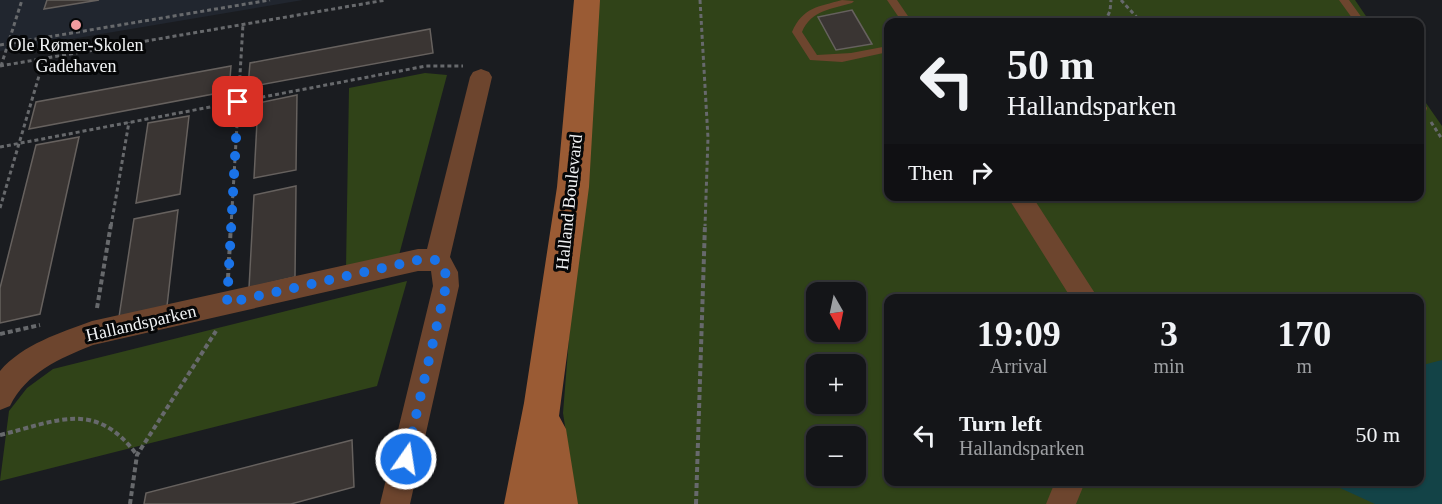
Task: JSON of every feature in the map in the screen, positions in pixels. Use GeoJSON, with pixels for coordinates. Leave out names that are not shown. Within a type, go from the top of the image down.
{"type":"FeatureCollection","features":[{"type":"Feature","properties":{"kind":"street","name":"Halland Boulevard"},"geometry":{"type":"LineString","coordinates":[[524,504],[543,403],[573,187],[587,0]]}},
{"type":"Feature","properties":{"kind":"street"},"geometry":{"type":"LineString","coordinates":[[395,504],[446,286],[446,274],[443,266],[437,260],[481,77]]}},
{"type":"Feature","properties":{"kind":"street"},"geometry":{"type":"LineString","coordinates":[[1022,201],[1082,294]]}},
{"type":"Feature","properties":{"kind":"street","name":"Hallandsparken"},"geometry":{"type":"LineString","coordinates":[[1,393],[26,365],[54,347],[92,333],[418,260],[437,260]]}},
{"type":"Feature","properties":{"kind":"street","name":"Halland Boulevard"},"geometry":{"type":"LineString","coordinates":[[543,403],[558,504]]}},
{"type":"Feature","properties":{"kind":"street"},"geometry":{"type":"LineString","coordinates":[[1061,504],[1068,486]]}},
{"type":"Feature","properties":{"kind":"lane"},"geometry":{"type":"LineString","coordinates":[[892,0],[904,18]]}},
{"type":"Feature","properties":{"kind":"lane"},"geometry":{"type":"LineString","coordinates":[[1344,0],[1357,18]]}},
{"type":"Feature","properties":{"kind":"lane"},"geometry":{"type":"LineString","coordinates":[[849,2],[810,11],[800,21],[797,32],[807,49],[814,58],[828,60],[845,59],[884,50]]}},
{"type":"Feature","properties":{"kind":"path"},"geometry":{"type":"LineString","coordinates":[[22,0],[0,66],[386,0]]}},
{"type":"Feature","properties":{"kind":"path"},"geometry":{"type":"LineString","coordinates":[[0,45],[270,0]]}},
{"type":"Feature","properties":{"kind":"path"},"geometry":{"type":"LineString","coordinates":[[696,504],[708,138],[700,0]]}},
{"type":"Feature","properties":{"kind":"path"},"geometry":{"type":"LineString","coordinates":[[1107,18],[1110,11],[1110,0]]}},
{"type":"Feature","properties":{"kind":"path"},"geometry":{"type":"LineString","coordinates":[[1121,0],[1137,18]]}},
{"type":"Feature","properties":{"kind":"path"},"geometry":{"type":"LineString","coordinates":[[130,504],[137,455],[225,317],[243,24]]}},
{"type":"Feature","properties":{"kind":"path"},"geometry":{"type":"LineString","coordinates":[[0,208],[44,59]]}},
{"type":"Feature","properties":{"kind":"path"},"geometry":{"type":"LineString","coordinates":[[0,147],[426,66],[476,66],[481,77]]}},
{"type":"Feature","properties":{"kind":"path"},"geometry":{"type":"LineString","coordinates":[[92,333],[129,122]]}},
{"type":"Feature","properties":{"kind":"path"},"geometry":{"type":"LineString","coordinates":[[0,435],[81,417],[107,423],[127,440],[137,455]]}},
{"type":"Feature","properties":{"kind":"shaded area","name":"Ole Rømer-Skolen Gadehaven"},"geometry":{"type":"Polygon","coordinates":[[[0,0],[303,0],[0,51],[0,0]]]}},
{"type":"Feature","properties":{"kind":"green space"},"geometry":{"type":"Polygon","coordinates":[[[596,0],[1355,0],[1367,18],[884,18],[884,201],[1424,201],[1424,100],[1442,126],[1442,504],[577,504],[563,413],[596,0]]]}},
{"type":"Feature","properties":{"kind":"green space"},"geometry":{"type":"Polygon","coordinates":[[[425,73],[447,75],[399,255],[346,269],[349,88],[425,73]]]}},
{"type":"Feature","properties":{"kind":"green space"},"geometry":{"type":"Polygon","coordinates":[[[407,281],[377,386],[0,481],[9,411],[27,388],[53,369],[407,281]]]}},
{"type":"Feature","properties":{"kind":"water"},"geometry":{"type":"Polygon","coordinates":[[[1442,360],[1442,504],[1375,504],[1336,486],[1424,486],[1424,365],[1442,360]]]}},
{"type":"Feature","properties":{"kind":"building"},"geometry":{"type":"Polygon","coordinates":[[[47,0],[99,0],[44,9],[47,0]]]}},
{"type":"Feature","properties":{"kind":"building"},"geometry":{"type":"Polygon","coordinates":[[[852,10],[872,44],[836,50],[818,17],[852,10]]]}},
{"type":"Feature","properties":{"kind":"building"},"geometry":{"type":"Polygon","coordinates":[[[430,29],[433,53],[248,87],[250,63],[430,29]]]}},
{"type":"Feature","properties":{"kind":"building"},"geometry":{"type":"Polygon","coordinates":[[[231,66],[229,91],[29,129],[36,102],[231,66]]]}},
{"type":"Feature","properties":{"kind":"building"},"geometry":{"type":"Polygon","coordinates":[[[297,95],[296,170],[254,178],[258,103],[297,95]]]}},
{"type":"Feature","properties":{"kind":"building"},"geometry":{"type":"Polygon","coordinates":[[[189,116],[180,194],[136,203],[148,123],[189,116]]]}},
{"type":"Feature","properties":{"kind":"building"},"geometry":{"type":"Polygon","coordinates":[[[79,137],[40,314],[0,323],[0,288],[36,145],[79,137]]]}},
{"type":"Feature","properties":{"kind":"building"},"geometry":{"type":"Polygon","coordinates":[[[296,186],[295,277],[249,288],[254,195],[296,186]]]}},
{"type":"Feature","properties":{"kind":"building"},"geometry":{"type":"Polygon","coordinates":[[[178,210],[167,306],[119,317],[134,219],[178,210]]]}},
{"type":"Feature","properties":{"kind":"building"},"geometry":{"type":"Polygon","coordinates":[[[352,440],[354,487],[291,504],[144,504],[146,493],[352,440]]]}},
{"type":"Feature","properties":{"kind":"place","name":"Ole Rømer-Skolen Gadehaven"},"geometry":{"type":"Point","coordinates":[76,25]}},
{"type":"Feature","properties":{"kind":"route"},"geometry":{"type":"LineString","coordinates":[[238,102],[227,303],[428,258],[437,260],[443,266],[446,286],[406,459]]}}]}
